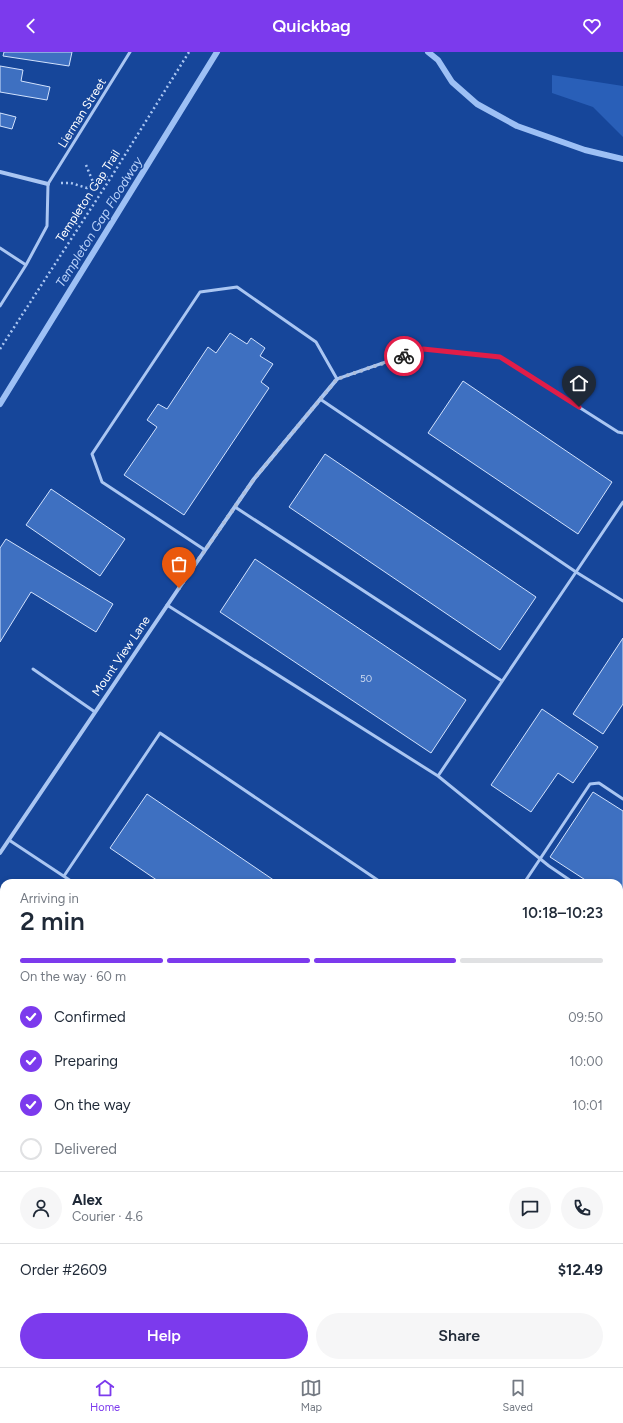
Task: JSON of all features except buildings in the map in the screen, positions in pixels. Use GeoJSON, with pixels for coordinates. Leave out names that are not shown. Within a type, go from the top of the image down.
{"type":"FeatureCollection","features":[{"type":"Feature","properties":{"kind":"street"},"geometry":{"type":"LineString","coordinates":[[0,172],[48,184]]}},
{"type":"Feature","properties":{"kind":"street","name":"Mount View Lane"},"geometry":{"type":"LineString","coordinates":[[0,852],[254,479],[337,379]]}},
{"type":"Feature","properties":{"kind":"lane","name":"Lierman Street"},"geometry":{"type":"LineString","coordinates":[[48,184],[130,52]]}},
{"type":"Feature","properties":{"kind":"lane"},"geometry":{"type":"LineString","coordinates":[[0,306],[26,265],[47,226],[48,184]]}},
{"type":"Feature","properties":{"kind":"lane"},"geometry":{"type":"LineString","coordinates":[[0,248],[26,265]]}},
{"type":"Feature","properties":{"kind":"lane"},"geometry":{"type":"LineString","coordinates":[[205,550],[102,482],[92,454],[200,292],[237,287],[316,342],[337,379],[423,349],[500,357],[618,432],[623,433]]}},
{"type":"Feature","properties":{"kind":"lane"},"geometry":{"type":"LineString","coordinates":[[320,399],[576,572],[623,601]]}},
{"type":"Feature","properties":{"kind":"lane"},"geometry":{"type":"LineString","coordinates":[[438,776],[623,502]]}},
{"type":"Feature","properties":{"kind":"lane"},"geometry":{"type":"LineString","coordinates":[[235,507],[502,681]]}},
{"type":"Feature","properties":{"kind":"lane"},"geometry":{"type":"LineString","coordinates":[[167,605],[438,776],[540,859],[568,879]]}},
{"type":"Feature","properties":{"kind":"lane"},"geometry":{"type":"LineString","coordinates":[[33,669],[95,712]]}},
{"type":"Feature","properties":{"kind":"lane"},"geometry":{"type":"LineString","coordinates":[[64,876],[160,733],[376,879]]}},
{"type":"Feature","properties":{"kind":"lane"},"geometry":{"type":"LineString","coordinates":[[527,879],[590,784],[599,783],[623,800]]}},
{"type":"Feature","properties":{"kind":"lane"},"geometry":{"type":"LineString","coordinates":[[9,840],[68,879]]}},
{"type":"Feature","properties":{"kind":"path","name":"Templeton Gap Trail"},"geometry":{"type":"LineString","coordinates":[[0,349],[110,179],[189,52]]}},
{"type":"Feature","properties":{"kind":"path"},"geometry":{"type":"LineString","coordinates":[[86,165],[93,182]]}},
{"type":"Feature","properties":{"kind":"path"},"geometry":{"type":"LineString","coordinates":[[48,184],[71,183],[87,188],[101,176],[110,179]]}},
{"type":"Feature","properties":{"kind":"shaded area"},"geometry":{"type":"Polygon","coordinates":[[[552,75],[623,86],[623,137],[593,107],[552,93],[552,75]]]}},
{"type":"Feature","properties":{"kind":"waterway","name":"Templeton Gap Floodway"},"geometry":{"type":"LineString","coordinates":[[0,404],[217,52]]}},
{"type":"Feature","properties":{"kind":"waterway"},"geometry":{"type":"LineString","coordinates":[[428,52],[438,60],[452,82],[477,104],[517,126],[585,150],[623,159]]}},
{"type":"Feature","properties":{"kind":"way so far"},"geometry":{"type":"LineString","coordinates":[[179,588],[254,479],[337,379],[404,356]]}},
{"type":"Feature","properties":{"kind":"route"},"geometry":{"type":"LineString","coordinates":[[404,356],[423,349],[500,357],[579,407]]}}]}
